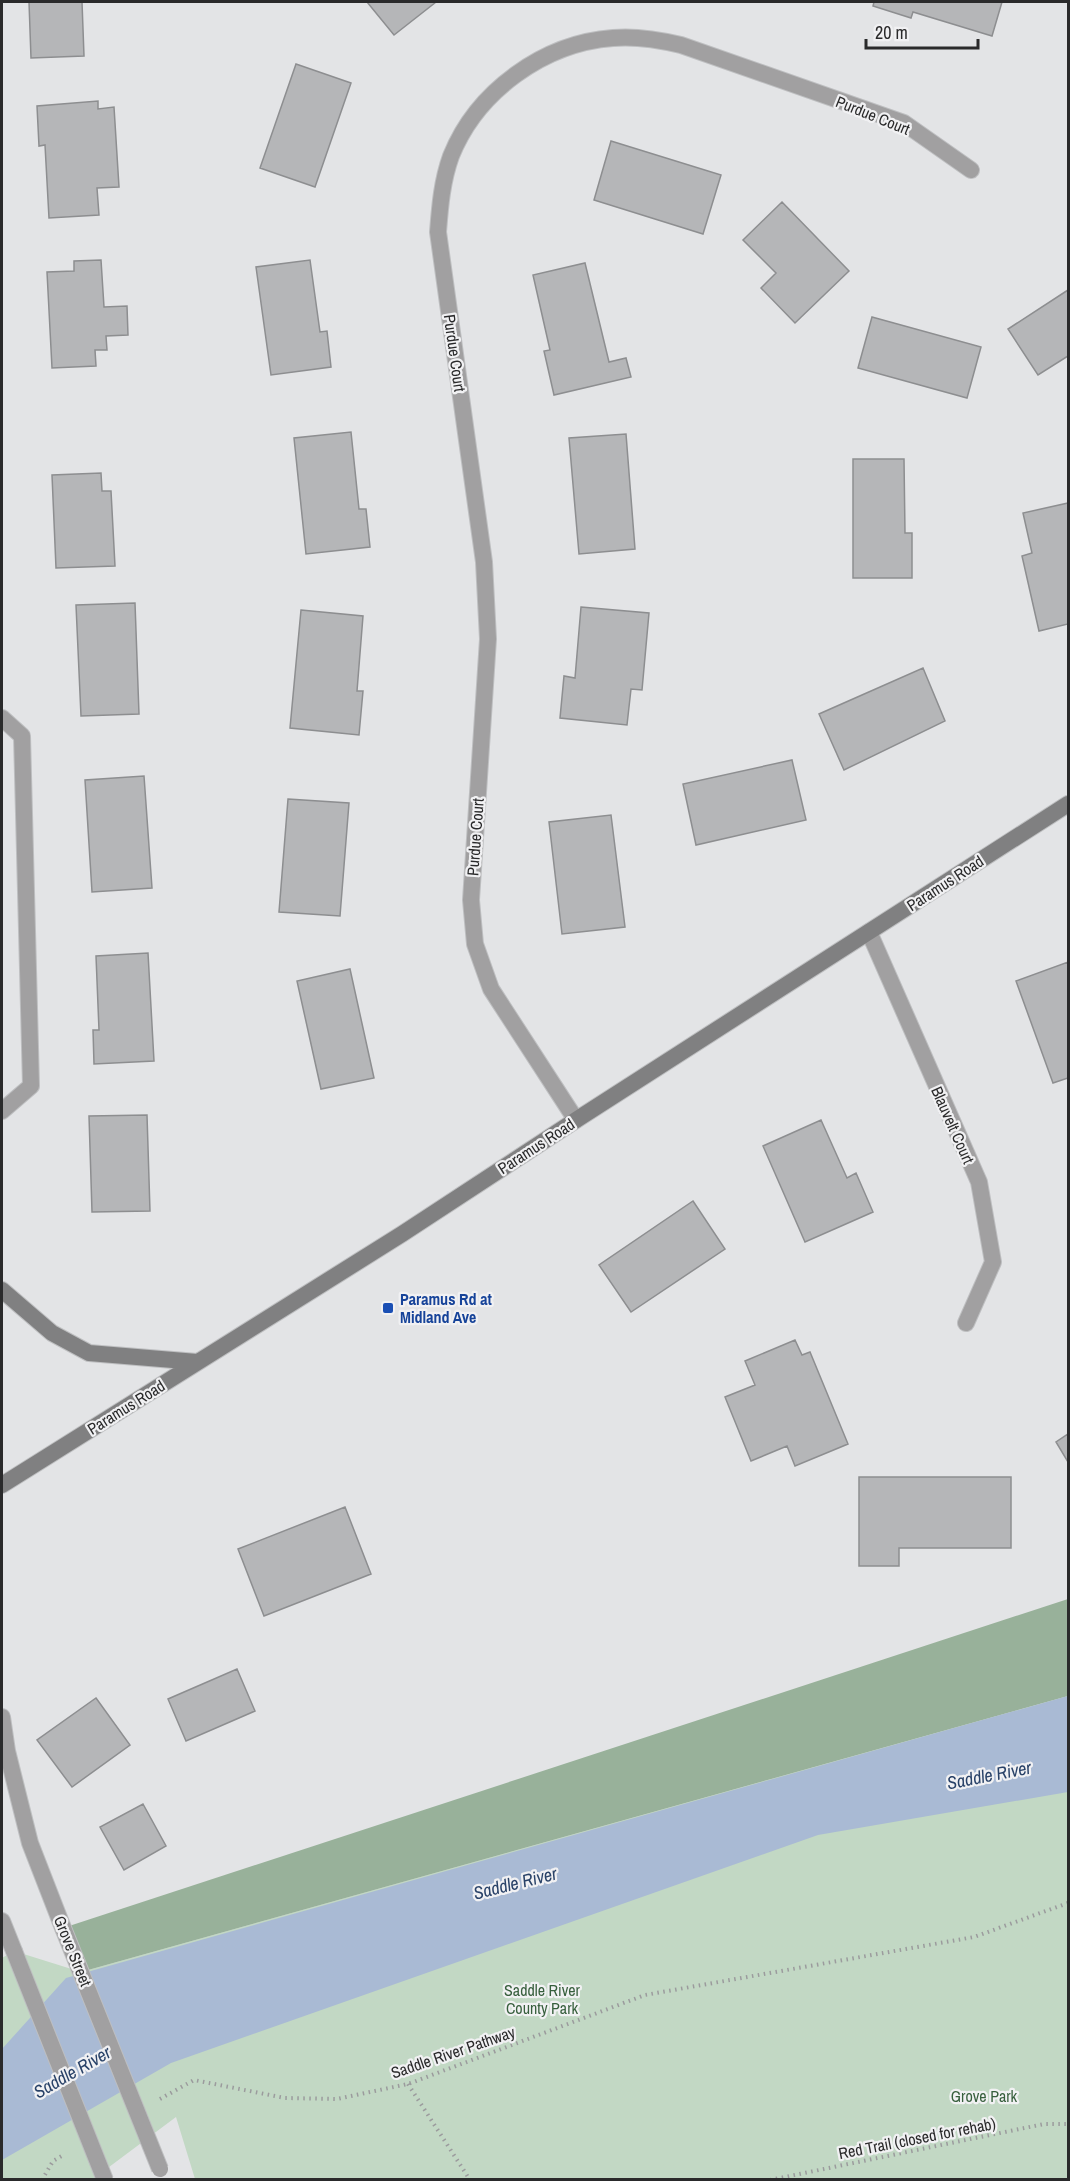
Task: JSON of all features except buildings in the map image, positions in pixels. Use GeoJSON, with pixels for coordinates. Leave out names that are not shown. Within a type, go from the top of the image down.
{"type":"FeatureCollection","features":[{"type":"Feature","properties":{"kind":"main road","name":"Paramus Road"},"geometry":{"type":"LineString","coordinates":[[2,1485],[402,1234],[1068,804]]}},
{"type":"Feature","properties":{"kind":"main road"},"geometry":{"type":"LineString","coordinates":[[2,1290],[52,1333],[89,1353],[197,1362]]}},
{"type":"Feature","properties":{"kind":"street","name":"Purdue Court"},"geometry":{"type":"LineString","coordinates":[[576,1120],[491,989],[475,944],[471,900],[488,639],[484,562],[438,232],[441,193],[452,155],[472,118],[500,86],[532,63],[572,45],[613,38],[659,40],[681,45],[904,123],[971,170]]}},
{"type":"Feature","properties":{"kind":"street"},"geometry":{"type":"LineString","coordinates":[[2,718],[22,736],[31,1086],[2,1111]]}},
{"type":"Feature","properties":{"kind":"street","name":"Blauvelt Court"},"geometry":{"type":"LineString","coordinates":[[869,932],[978,1182],[993,1262],[966,1323]]}},
{"type":"Feature","properties":{"kind":"street","name":"Grove Street"},"geometry":{"type":"LineString","coordinates":[[2,1717],[7,1751],[30,1843],[162,2174]]}},
{"type":"Feature","properties":{"kind":"street"},"geometry":{"type":"LineString","coordinates":[[2,1921],[105,2180]]}},
{"type":"Feature","properties":{"kind":"path","name":"Saddle River Pathway"},"geometry":{"type":"LineString","coordinates":[[153,2103],[194,2080],[285,2098],[316,2099],[337,2099],[408,2084],[645,1995],[974,1937],[1068,1903]]}},
{"type":"Feature","properties":{"kind":"path"},"geometry":{"type":"LineString","coordinates":[[408,2084],[470,2180]]}},
{"type":"Feature","properties":{"kind":"path","name":"Red Trail (closed for rehab)"},"geometry":{"type":"LineString","coordinates":[[770,2180],[1044,2124],[1068,2124]]}},
{"type":"Feature","properties":{"kind":"path"},"geometry":{"type":"LineString","coordinates":[[42,2180],[53,2161],[73,2149]]}},
{"type":"Feature","properties":{"kind":"green space"},"geometry":{"type":"Polygon","coordinates":[[[1068,1599],[1068,1696],[81,1972],[63,1928],[1068,1599]]]}},
{"type":"Feature","properties":{"kind":"green space","name":"Saddle River County Park"},"geometry":{"type":"Polygon","coordinates":[[[1068,1696],[1068,2179],[195,2179],[176,2117],[93,2179],[2,2179],[2,1958],[14,1951],[81,1972],[1068,1696]]]}},
{"type":"Feature","properties":{"kind":"water","name":"Saddle River"},"geometry":{"type":"Polygon","coordinates":[[[1068,1696],[1068,1792],[818,1835],[171,2063],[2,2160],[2,2049],[66,1978],[1068,1696]]]}},
{"type":"Feature","properties":{"kind":"place","name":"Paramus Rd at Midland Ave"},"geometry":{"type":"Point","coordinates":[388,1308]}},
{"type":"Feature","properties":{"kind":"park label","name":"Grove Park"},"geometry":{"type":"Point","coordinates":[984,2096]}}]}
